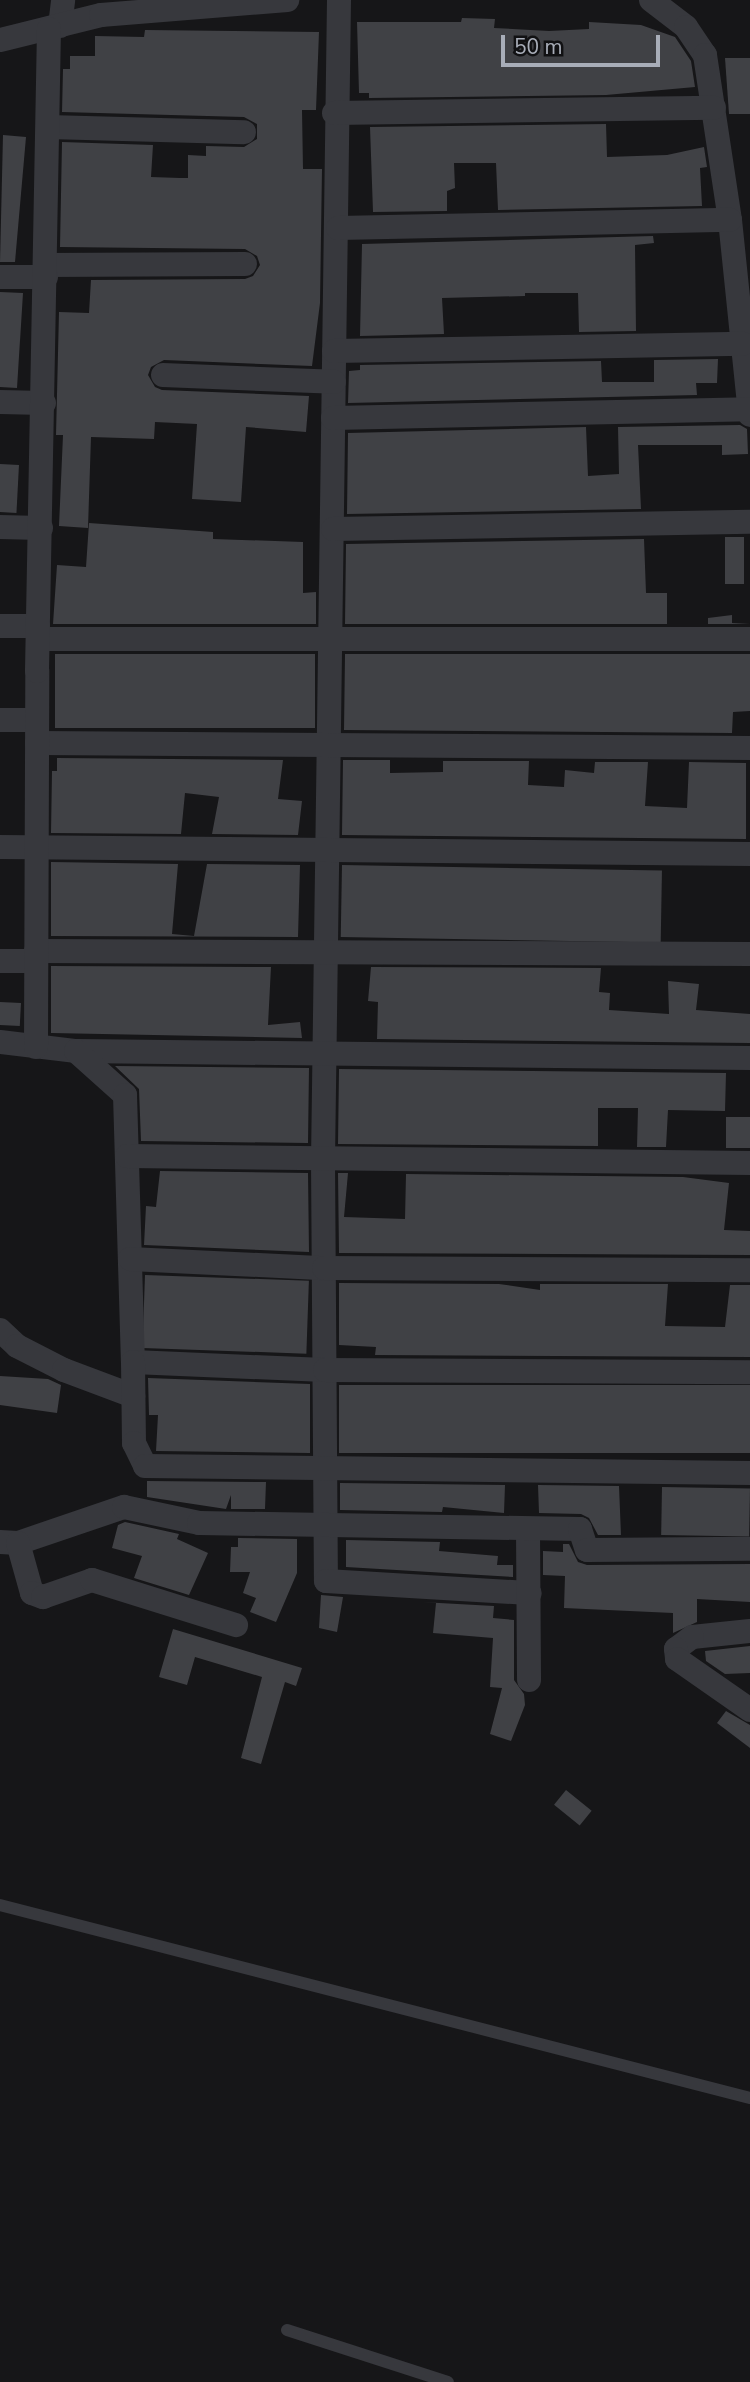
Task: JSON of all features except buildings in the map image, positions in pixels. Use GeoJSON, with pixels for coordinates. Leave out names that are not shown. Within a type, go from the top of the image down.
{"type":"FeatureCollection","features":[{"type":"Feature","properties":{"kind":"street"},"geometry":{"type":"LineString","coordinates":[[37,1047],[38,632],[48,127],[54,28],[63,0]]}},
{"type":"Feature","properties":{"kind":"street"},"geometry":{"type":"LineString","coordinates":[[0,40],[102,15],[285,0]]}},
{"type":"Feature","properties":{"kind":"street"},"geometry":{"type":"LineString","coordinates":[[339,0],[334,113],[338,228],[323,1161],[326,1580],[530,1593]]}},
{"type":"Feature","properties":{"kind":"street"},"geometry":{"type":"LineString","coordinates":[[651,0],[687,27],[705,55],[730,220],[750,415]]}},
{"type":"Feature","properties":{"kind":"street"},"geometry":{"type":"LineString","coordinates":[[334,113],[714,108]]}},
{"type":"Feature","properties":{"kind":"street"},"geometry":{"type":"LineString","coordinates":[[48,127],[244,132]]}},
{"type":"Feature","properties":{"kind":"street"},"geometry":{"type":"LineString","coordinates":[[338,228],[730,220]]}},
{"type":"Feature","properties":{"kind":"street"},"geometry":{"type":"LineString","coordinates":[[0,277],[46,271],[245,264]]}},
{"type":"Feature","properties":{"kind":"street"},"geometry":{"type":"LineString","coordinates":[[334,351],[743,344]]}},
{"type":"Feature","properties":{"kind":"street"},"geometry":{"type":"LineString","coordinates":[[163,375],[334,382]]}},
{"type":"Feature","properties":{"kind":"street"},"geometry":{"type":"LineString","coordinates":[[0,401],[44,403]]}},
{"type":"Feature","properties":{"kind":"street"},"geometry":{"type":"LineString","coordinates":[[333,418],[749,410]]}},
{"type":"Feature","properties":{"kind":"street"},"geometry":{"type":"LineString","coordinates":[[333,529],[750,522]]}},
{"type":"Feature","properties":{"kind":"street"},"geometry":{"type":"LineString","coordinates":[[0,527],[41,528]]}},
{"type":"Feature","properties":{"kind":"street"},"geometry":{"type":"LineString","coordinates":[[0,626],[38,632],[332,639],[750,639]]}},
{"type":"Feature","properties":{"kind":"street"},"geometry":{"type":"LineString","coordinates":[[0,720],[37,732],[331,742],[750,748]]}},
{"type":"Feature","properties":{"kind":"street"},"geometry":{"type":"LineString","coordinates":[[0,847],[750,854]]}},
{"type":"Feature","properties":{"kind":"street"},"geometry":{"type":"LineString","coordinates":[[0,961],[36,956],[328,952],[750,954]]}},
{"type":"Feature","properties":{"kind":"street"},"geometry":{"type":"LineString","coordinates":[[0,1042],[76,1051],[750,1058]]}},
{"type":"Feature","properties":{"kind":"street"},"geometry":{"type":"LineString","coordinates":[[76,1051],[125,1095],[134,1443],[145,1466],[750,1473]]}},
{"type":"Feature","properties":{"kind":"street"},"geometry":{"type":"LineString","coordinates":[[127,1156],[323,1161],[750,1163]]}},
{"type":"Feature","properties":{"kind":"street"},"geometry":{"type":"LineString","coordinates":[[130,1259],[324,1268],[750,1270]]}},
{"type":"Feature","properties":{"kind":"street"},"geometry":{"type":"LineString","coordinates":[[0,1330],[17,1346],[64,1370],[133,1396]]}},
{"type":"Feature","properties":{"kind":"street"},"geometry":{"type":"LineString","coordinates":[[133,1362],[326,1370],[750,1372]]}},
{"type":"Feature","properties":{"kind":"street"},"geometry":{"type":"LineString","coordinates":[[236,1625],[92,1580],[43,1597],[32,1593],[9,1542],[124,1507],[199,1523],[528,1531],[580,1529],[587,1550],[750,1549]]}},
{"type":"Feature","properties":{"kind":"street"},"geometry":{"type":"LineString","coordinates":[[528,1531],[529,1680]]}},
{"type":"Feature","properties":{"kind":"street"},"geometry":{"type":"LineString","coordinates":[[750,1631],[692,1637],[676,1649],[677,1659],[750,1710]]}},
{"type":"Feature","properties":{"kind":"lane"},"geometry":{"type":"LineString","coordinates":[[0,1905],[750,2098]]}},
{"type":"Feature","properties":{"kind":"lane"},"geometry":{"type":"LineString","coordinates":[[287,2330],[449,2382]]}}]}
